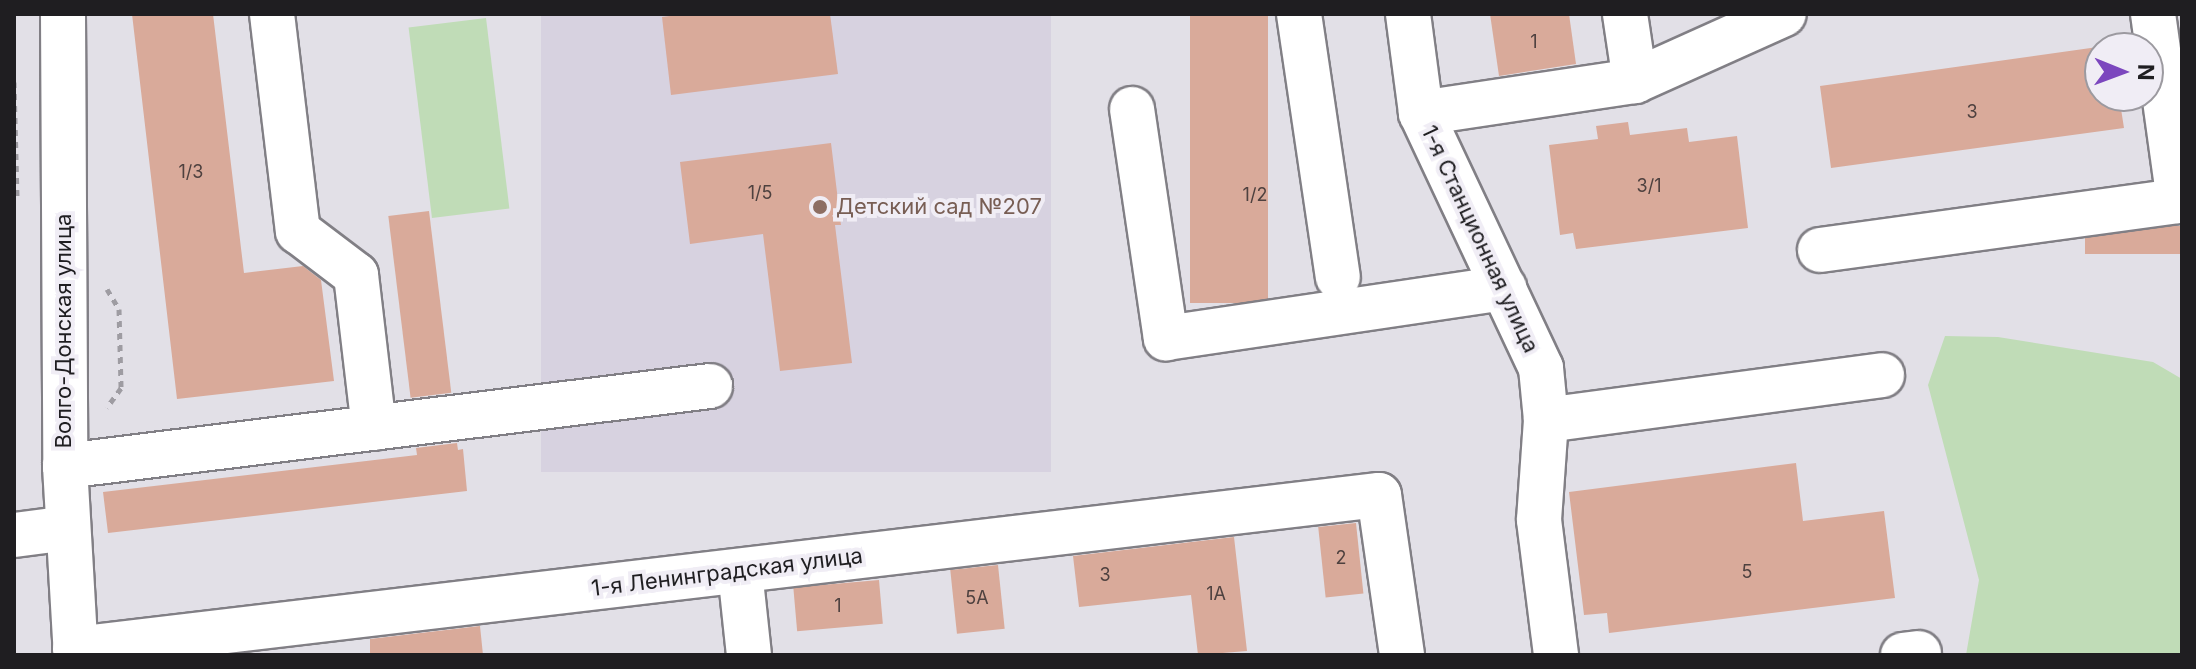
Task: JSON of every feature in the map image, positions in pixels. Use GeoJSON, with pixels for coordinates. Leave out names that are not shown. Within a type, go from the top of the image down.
{"type":"FeatureCollection","features":[{"type":"Feature","properties":{"kind":"street","name":"Волго-Донская улица"},"geometry":{"type":"LineString","coordinates":[[63,14],[65,466],[76,652]]}},
{"type":"Feature","properties":{"kind":"street"},"geometry":{"type":"LineString","coordinates":[[272,14],[298,231],[356,275],[374,428]]}},
{"type":"Feature","properties":{"kind":"street"},"geometry":{"type":"LineString","coordinates":[[1299,14],[1338,277]]}},
{"type":"Feature","properties":{"kind":"street","name":"1-я Станционная улица"},"geometry":{"type":"LineString","coordinates":[[1408,14],[1421,113],[1541,368],[1546,420],[1539,520],[1556,655]]}},
{"type":"Feature","properties":{"kind":"street"},"geometry":{"type":"LineString","coordinates":[[1625,14],[1635,81]]}},
{"type":"Feature","properties":{"kind":"street"},"geometry":{"type":"LineString","coordinates":[[1421,113],[1635,81],[1784,14]]}},
{"type":"Feature","properties":{"kind":"street"},"geometry":{"type":"LineString","coordinates":[[1820,250],[2179,201],[2153,14]]}},
{"type":"Feature","properties":{"kind":"street"},"geometry":{"type":"LineString","coordinates":[[1132,109],[1166,338],[1504,288]]}},
{"type":"Feature","properties":{"kind":"street"},"geometry":{"type":"LineString","coordinates":[[1546,420],[1882,375]]}},
{"type":"Feature","properties":{"kind":"street"},"geometry":{"type":"LineString","coordinates":[[65,466],[710,386]]}},
{"type":"Feature","properties":{"kind":"street","name":"1-я Ленинградская улица"},"geometry":{"type":"LineString","coordinates":[[76,652],[1379,495],[1402,655]]}},
{"type":"Feature","properties":{"kind":"street"},"geometry":{"type":"LineString","coordinates":[[14,535],[68,528]]}},
{"type":"Feature","properties":{"kind":"street"},"geometry":{"type":"LineString","coordinates":[[740,571],[749,655]]}},
{"type":"Feature","properties":{"kind":"path"},"geometry":{"type":"LineString","coordinates":[[14,82],[18,212]]}},
{"type":"Feature","properties":{"kind":"shaded area","name":"Детский сад №207"},"geometry":{"type":"Polygon","coordinates":[[[541,14],[1051,14],[1051,472],[541,472],[541,14]]]}},
{"type":"Feature","properties":{"kind":"green space"},"geometry":{"type":"Polygon","coordinates":[[[486,18],[509,209],[432,218],[409,28],[486,18]]]}},
{"type":"Feature","properties":{"kind":"green space"},"geometry":{"type":"Polygon","coordinates":[[[1945,336],[1998,337],[2153,362],[2182,379],[2182,655],[1966,655],[1979,580],[1928,385],[1945,336]]]}},
{"type":"Feature","properties":{"kind":"building"},"geometry":{"type":"Polygon","coordinates":[[[132,14],[213,14],[244,273],[303,266],[321,280],[334,381],[177,399],[132,14]]]}},
{"type":"Feature","properties":{"kind":"building"},"geometry":{"type":"Polygon","coordinates":[[[684,14],[830,14],[838,74],[671,95],[662,17],[684,14]]]}},
{"type":"Feature","properties":{"kind":"building"},"geometry":{"type":"Polygon","coordinates":[[[1190,14],[1268,14],[1268,303],[1190,303],[1190,14]]]}},
{"type":"Feature","properties":{"kind":"building"},"geometry":{"type":"Polygon","coordinates":[[[1490,14],[1569,14],[1576,64],[1499,76],[1490,14]]]}},
{"type":"Feature","properties":{"kind":"building"},"geometry":{"type":"Polygon","coordinates":[[[2084,49],[2084,112],[2122,112],[2124,128],[1831,168],[1820,86],[2084,49]]]}},
{"type":"Feature","properties":{"kind":"building"},"geometry":{"type":"Polygon","coordinates":[[[1628,122],[1630,135],[1687,128],[1689,142],[1737,136],[1748,228],[1576,249],[1573,233],[1560,235],[1549,145],[1598,139],[1596,126],[1628,122]]]}},
{"type":"Feature","properties":{"kind":"building"},"geometry":{"type":"Polygon","coordinates":[[[831,143],[841,225],[835,225],[852,363],[780,371],[763,234],[690,244],[680,162],[831,143]]]}},
{"type":"Feature","properties":{"kind":"building"},"geometry":{"type":"Polygon","coordinates":[[[429,211],[451,393],[411,398],[388,216],[429,211]]]}},
{"type":"Feature","properties":{"kind":"building"},"geometry":{"type":"Polygon","coordinates":[[[2085,226],[2182,226],[2182,254],[2085,254],[2085,226]]]}},
{"type":"Feature","properties":{"kind":"building"},"geometry":{"type":"Polygon","coordinates":[[[457,443],[458,450],[463,449],[467,491],[108,533],[103,492],[417,455],[416,448],[457,443]]]}},
{"type":"Feature","properties":{"kind":"building"},"geometry":{"type":"Polygon","coordinates":[[[1796,463],[1803,521],[1884,511],[1895,598],[1609,633],[1607,613],[1584,615],[1569,492],[1796,463]]]}},
{"type":"Feature","properties":{"kind":"building"},"geometry":{"type":"Polygon","coordinates":[[[1356,523],[1363,594],[1326,598],[1318,527],[1356,523]]]}},
{"type":"Feature","properties":{"kind":"building"},"geometry":{"type":"Polygon","coordinates":[[[1234,537],[1247,651],[1198,655],[1191,595],[1079,607],[1073,556],[1234,537]]]}},
{"type":"Feature","properties":{"kind":"building"},"geometry":{"type":"Polygon","coordinates":[[[998,565],[1005,629],[957,634],[950,570],[998,565]]]}},
{"type":"Feature","properties":{"kind":"building"},"geometry":{"type":"Polygon","coordinates":[[[879,580],[883,624],[797,631],[793,587],[879,580]]]}},
{"type":"Feature","properties":{"kind":"building"},"geometry":{"type":"Polygon","coordinates":[[[480,626],[483,655],[370,655],[370,639],[480,626]]]}},
{"type":"Feature","properties":{"kind":"place","name":"Детский сад №207"},"geometry":{"type":"Point","coordinates":[820,207]}}]}
